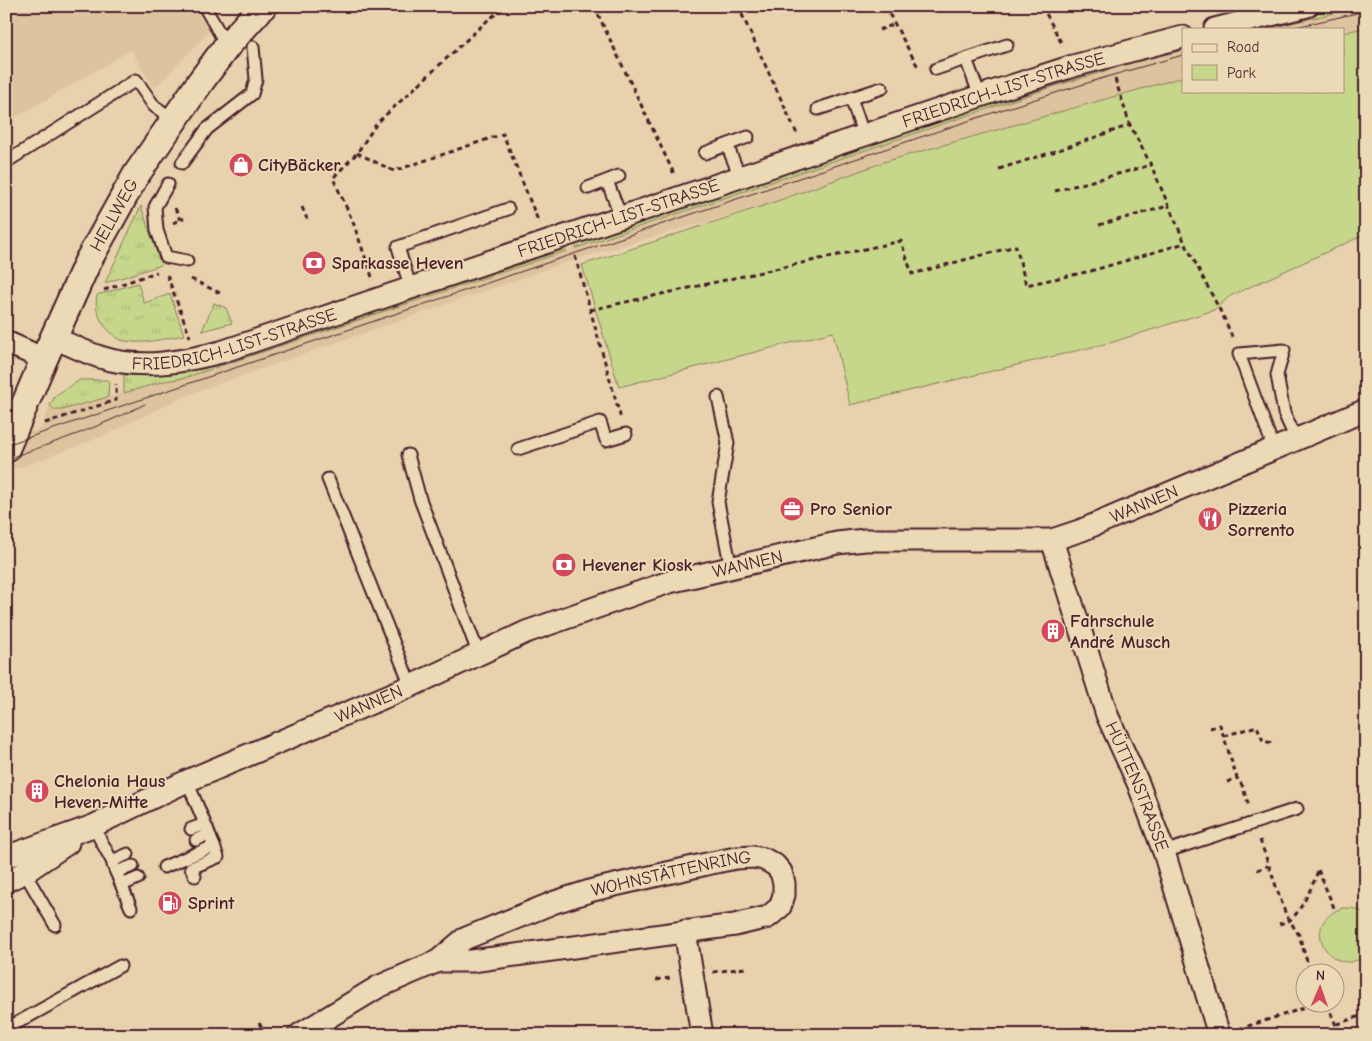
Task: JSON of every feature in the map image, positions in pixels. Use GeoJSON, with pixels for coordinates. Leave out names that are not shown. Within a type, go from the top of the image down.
{"type":"FeatureCollection","features":[{"type":"Feature","properties":{"kind":"street","name":"HELLWEG"},"geometry":{"type":"LineString","coordinates":[[6,449],[88,261],[136,175],[173,119],[227,46],[263,6]]}},
{"type":"Feature","properties":{"kind":"street"},"geometry":{"type":"LineString","coordinates":[[1218,28],[1268,11],[1307,6]]}},
{"type":"Feature","properties":{"kind":"street","name":"FRIEDRICH-LIST-STRASSE"},"geometry":{"type":"LineString","coordinates":[[6,342],[117,361],[147,364],[170,362],[221,352],[980,96],[1074,66],[1182,37]]}},
{"type":"Feature","properties":{"kind":"street","name":"WANNEN"},"geometry":{"type":"LineString","coordinates":[[10,855],[93,826],[188,781],[411,686],[526,632],[673,581],[732,569],[837,543],[865,540],[1052,540],[1082,530],[1366,410]]}},
{"type":"Feature","properties":{"kind":"street","name":"HÜTTENSTRASSE"},"geometry":{"type":"LineString","coordinates":[[1052,540],[1108,716],[1141,791],[1164,852],[1226,1033]]}},
{"type":"Feature","properties":{"kind":"street","name":"WANNEN"},"geometry":{"type":"LineString","coordinates":[[15,877],[93,826]]}},
{"type":"Feature","properties":{"kind":"street","name":"WOHNSTÄTTENRING"},"geometry":{"type":"LineString","coordinates":[[299,1035],[378,987],[438,961],[464,939],[555,902],[593,890],[736,858],[753,857],[764,859],[775,865],[781,872],[784,883],[784,896],[780,907],[768,917],[735,924],[472,961],[438,961]]}},
{"type":"Feature","properties":{"kind":"street"},"geometry":{"type":"LineString","coordinates":[[685,931],[702,1035]]}},
{"type":"Feature","properties":{"kind":"lane"},"geometry":{"type":"LineString","coordinates":[[204,6],[227,46]]}},
{"type":"Feature","properties":{"kind":"lane"},"geometry":{"type":"LineString","coordinates":[[936,69],[1007,46]]}},
{"type":"Feature","properties":{"kind":"lane"},"geometry":{"type":"LineString","coordinates":[[182,163],[207,129],[252,94],[256,79],[253,47]]}},
{"type":"Feature","properties":{"kind":"lane"},"geometry":{"type":"LineString","coordinates":[[966,59],[980,96]]}},
{"type":"Feature","properties":{"kind":"lane"},"geometry":{"type":"LineString","coordinates":[[6,162],[136,80],[154,106],[173,119]]}},
{"type":"Feature","properties":{"kind":"lane"},"geometry":{"type":"LineString","coordinates":[[818,109],[882,88]]}},
{"type":"Feature","properties":{"kind":"lane"},"geometry":{"type":"LineString","coordinates":[[851,98],[864,136]]}},
{"type":"Feature","properties":{"kind":"lane"},"geometry":{"type":"LineString","coordinates":[[705,153],[748,137]]}},
{"type":"Feature","properties":{"kind":"lane"},"geometry":{"type":"LineString","coordinates":[[727,145],[740,177]]}},
{"type":"Feature","properties":{"kind":"lane"},"geometry":{"type":"LineString","coordinates":[[588,188],[619,176]]}},
{"type":"Feature","properties":{"kind":"lane"},"geometry":{"type":"LineString","coordinates":[[607,181],[621,217]]}},
{"type":"Feature","properties":{"kind":"lane"},"geometry":{"type":"LineString","coordinates":[[168,184],[156,207],[157,230],[166,257],[187,262]]}},
{"type":"Feature","properties":{"kind":"lane"},"geometry":{"type":"LineString","coordinates":[[411,289],[398,248],[508,209]]}},
{"type":"Feature","properties":{"kind":"lane"},"geometry":{"type":"LineString","coordinates":[[1274,449],[1239,354],[1284,350],[1277,376],[1284,413],[1296,439]]}},
{"type":"Feature","properties":{"kind":"lane"},"geometry":{"type":"LineString","coordinates":[[718,397],[728,443],[718,502],[732,569]]}},
{"type":"Feature","properties":{"kind":"lane"},"geometry":{"type":"LineString","coordinates":[[518,449],[600,422],[606,440],[626,434]]}},
{"type":"Feature","properties":{"kind":"lane"},"geometry":{"type":"LineString","coordinates":[[408,455],[420,499],[479,655]]}},
{"type":"Feature","properties":{"kind":"lane"},"geometry":{"type":"LineString","coordinates":[[328,479],[411,686]]}},
{"type":"Feature","properties":{"kind":"lane"},"geometry":{"type":"LineString","coordinates":[[188,781],[218,857],[191,868],[195,876]]}},
{"type":"Feature","properties":{"kind":"lane"},"geometry":{"type":"LineString","coordinates":[[1164,852],[1296,809]]}},
{"type":"Feature","properties":{"kind":"lane"},"geometry":{"type":"LineString","coordinates":[[93,826],[114,867],[131,908]]}},
{"type":"Feature","properties":{"kind":"lane"},"geometry":{"type":"LineString","coordinates":[[194,834],[207,829]]}},
{"type":"Feature","properties":{"kind":"lane"},"geometry":{"type":"LineString","coordinates":[[164,867],[214,846]]}},
{"type":"Feature","properties":{"kind":"lane"},"geometry":{"type":"LineString","coordinates":[[114,867],[128,854]]}},
{"type":"Feature","properties":{"kind":"lane"},"geometry":{"type":"LineString","coordinates":[[10,855],[15,877],[55,925]]}},
{"type":"Feature","properties":{"kind":"lane"},"geometry":{"type":"LineString","coordinates":[[114,867],[133,866]]}},
{"type":"Feature","properties":{"kind":"lane"},"geometry":{"type":"LineString","coordinates":[[122,885],[138,878]]}},
{"type":"Feature","properties":{"kind":"lane"},"geometry":{"type":"LineString","coordinates":[[6,1029],[120,966]]}},
{"type":"Feature","properties":{"kind":"path"},"geometry":{"type":"LineString","coordinates":[[379,300],[353,222],[333,178],[357,153],[377,123],[488,20],[506,6]]}},
{"type":"Feature","properties":{"kind":"path"},"geometry":{"type":"LineString","coordinates":[[594,6],[684,197]]}},
{"type":"Feature","properties":{"kind":"path"},"geometry":{"type":"LineString","coordinates":[[738,6],[807,155]]}},
{"type":"Feature","properties":{"kind":"path"},"geometry":{"type":"LineString","coordinates":[[885,6],[922,75]]}},
{"type":"Feature","properties":{"kind":"path"},"geometry":{"type":"LineString","coordinates":[[1042,6],[1074,66]]}},
{"type":"Feature","properties":{"kind":"path"},"geometry":{"type":"LineString","coordinates":[[879,30],[895,24]]}},
{"type":"Feature","properties":{"kind":"path"},"geometry":{"type":"LineString","coordinates":[[1119,91],[1130,125],[1225,320],[1239,354]]}},
{"type":"Feature","properties":{"kind":"path"},"geometry":{"type":"LineString","coordinates":[[999,169],[1056,152],[1130,125]]}},
{"type":"Feature","properties":{"kind":"path"},"geometry":{"type":"LineString","coordinates":[[357,153],[394,172],[504,134],[547,242]]}},
{"type":"Feature","properties":{"kind":"path"},"geometry":{"type":"LineString","coordinates":[[1055,191],[1150,165]]}},
{"type":"Feature","properties":{"kind":"path"},"geometry":{"type":"LineString","coordinates":[[1099,225],[1168,206]]}},
{"type":"Feature","properties":{"kind":"path"},"geometry":{"type":"LineString","coordinates":[[302,207],[307,219]]}},
{"type":"Feature","properties":{"kind":"path"},"geometry":{"type":"LineString","coordinates":[[567,235],[626,434]]}},
{"type":"Feature","properties":{"kind":"path"},"geometry":{"type":"LineString","coordinates":[[590,310],[901,241],[912,274],[1016,246],[1026,285],[1091,271],[1186,243]]}},
{"type":"Feature","properties":{"kind":"path"},"geometry":{"type":"LineString","coordinates":[[70,301],[165,269],[171,271]]}},
{"type":"Feature","properties":{"kind":"path"},"geometry":{"type":"LineString","coordinates":[[184,276],[220,293]]}},
{"type":"Feature","properties":{"kind":"path"},"geometry":{"type":"LineString","coordinates":[[64,416],[116,400],[116,395]]}},
{"type":"Feature","properties":{"kind":"path"},"geometry":{"type":"LineString","coordinates":[[1210,728],[1220,725],[1286,915],[1299,935],[1309,964]]}},
{"type":"Feature","properties":{"kind":"path"},"geometry":{"type":"LineString","coordinates":[[1224,736],[1257,726],[1263,742],[1273,743]]}},
{"type":"Feature","properties":{"kind":"path"},"geometry":{"type":"LineString","coordinates":[[1227,782],[1237,778]]}},
{"type":"Feature","properties":{"kind":"path"},"geometry":{"type":"LineString","coordinates":[[1257,870],[1268,866]]}},
{"type":"Feature","properties":{"kind":"path"},"geometry":{"type":"LineString","coordinates":[[1279,924],[1295,915],[1315,882],[1318,870],[1335,910]]}},
{"type":"Feature","properties":{"kind":"path"},"geometry":{"type":"LineString","coordinates":[[691,976],[745,968]]}},
{"type":"Feature","properties":{"kind":"path"},"geometry":{"type":"LineString","coordinates":[[1226,1033],[1294,1011]]}},
{"type":"Feature","properties":{"kind":"path"},"geometry":{"type":"LineString","coordinates":[[1331,1014],[1333,1021],[1337,1024],[1340,1035]]}},
{"type":"Feature","properties":{"kind":"path"},"geometry":{"type":"LineString","coordinates":[[1337,1024],[1366,1014]]}},
{"type":"Feature","properties":{"kind":"path"},"geometry":{"type":"LineString","coordinates":[[259,1023],[266,1035]]}},
{"type":"Feature","properties":{"kind":"path"},"geometry":{"type":"LineString","coordinates":[[1055,1032],[1082,1028],[1084,1035]]}},
{"type":"Feature","properties":{"kind":"shaded area"},"geometry":{"type":"Polygon","coordinates":[[[6,6],[195,6],[210,31],[154,89],[131,50],[6,123],[6,6]]]}},
{"type":"Feature","properties":{"kind":"shaded area"},"geometry":{"type":"Polygon","coordinates":[[[1366,6],[1366,27],[1344,33],[1344,28],[1271,28],[1366,6]]]}},
{"type":"Feature","properties":{"kind":"shaded area"},"geometry":{"type":"Polygon","coordinates":[[[1182,50],[1182,77],[887,161],[769,204],[579,258],[201,390],[178,399],[106,435],[22,467],[6,470],[6,439],[41,429],[50,405],[55,410],[62,410],[165,381],[184,378],[386,312],[1052,87],[1182,50]]]}},
{"type":"Feature","properties":{"kind":"green space"},"geometry":{"type":"Polygon","coordinates":[[[1346,6],[1363,6],[1271,28],[1255,28],[1346,6]]]}},
{"type":"Feature","properties":{"kind":"green space"},"geometry":{"type":"Polygon","coordinates":[[[1366,27],[1366,234],[1230,296],[1214,310],[1113,342],[850,405],[833,332],[619,387],[582,265],[769,204],[887,161],[1182,77],[1182,92],[1344,92],[1344,33],[1366,27]]]}},
{"type":"Feature","properties":{"kind":"green space"},"geometry":{"type":"Polygon","coordinates":[[[1182,46],[1182,50],[1052,87],[576,248],[576,245],[972,111],[1182,46]]]}},
{"type":"Feature","properties":{"kind":"green space"},"geometry":{"type":"Polygon","coordinates":[[[141,206],[161,265],[105,283],[141,206]]]}},
{"type":"Feature","properties":{"kind":"green space"},"geometry":{"type":"Polygon","coordinates":[[[565,249],[566,251],[184,378],[165,381],[124,393],[124,375],[165,374],[205,368],[565,249]]]}},
{"type":"Feature","properties":{"kind":"green space"},"geometry":{"type":"Polygon","coordinates":[[[138,283],[144,303],[170,294],[184,335],[155,341],[132,342],[119,339],[104,325],[97,311],[97,295],[138,283]]]}},
{"type":"Feature","properties":{"kind":"green space"},"geometry":{"type":"Polygon","coordinates":[[[214,303],[226,308],[232,323],[202,331],[214,303]]]}},
{"type":"Feature","properties":{"kind":"green space"},"geometry":{"type":"Polygon","coordinates":[[[80,380],[109,380],[108,397],[62,410],[54,410],[50,405],[56,395],[80,380]]]}},
{"type":"Feature","properties":{"kind":"green space"},"geometry":{"type":"Polygon","coordinates":[[[1342,908],[1352,908],[1366,915],[1366,954],[1355,961],[1343,962],[1333,957],[1325,949],[1321,938],[1321,927],[1328,916],[1342,908]]]}},
{"type":"Feature","properties":{"kind":"tram line"},"geometry":{"type":"LineString","coordinates":[[1291,28],[1366,11]]}},
{"type":"Feature","properties":{"kind":"tram line"},"geometry":{"type":"LineString","coordinates":[[6,445],[1004,109],[1182,55]]}},
{"type":"Feature","properties":{"kind":"tram line"},"geometry":{"type":"LineString","coordinates":[[6,459],[59,441],[145,404]]}},
{"type":"Feature","properties":{"kind":"place","name":"CityBäcker"},"geometry":{"type":"Point","coordinates":[241,165]}},
{"type":"Feature","properties":{"kind":"place","name":"Sparkasse Heven"},"geometry":{"type":"Point","coordinates":[314,263]}},
{"type":"Feature","properties":{"kind":"place","name":"Pro Senior"},"geometry":{"type":"Point","coordinates":[792,509]}},
{"type":"Feature","properties":{"kind":"place","name":"Pizzeria Sorrento"},"geometry":{"type":"Point","coordinates":[1210,519]}},
{"type":"Feature","properties":{"kind":"place","name":"Hevener Kiosk"},"geometry":{"type":"Point","coordinates":[564,565]}},
{"type":"Feature","properties":{"kind":"place","name":"Fahrschule André Musch"},"geometry":{"type":"Point","coordinates":[1053,631]}},
{"type":"Feature","properties":{"kind":"place","name":"Chelonia Haus Heven-Mitte"},"geometry":{"type":"Point","coordinates":[37,791]}},
{"type":"Feature","properties":{"kind":"place","name":"Sprint"},"geometry":{"type":"Point","coordinates":[170,903]}}]}
